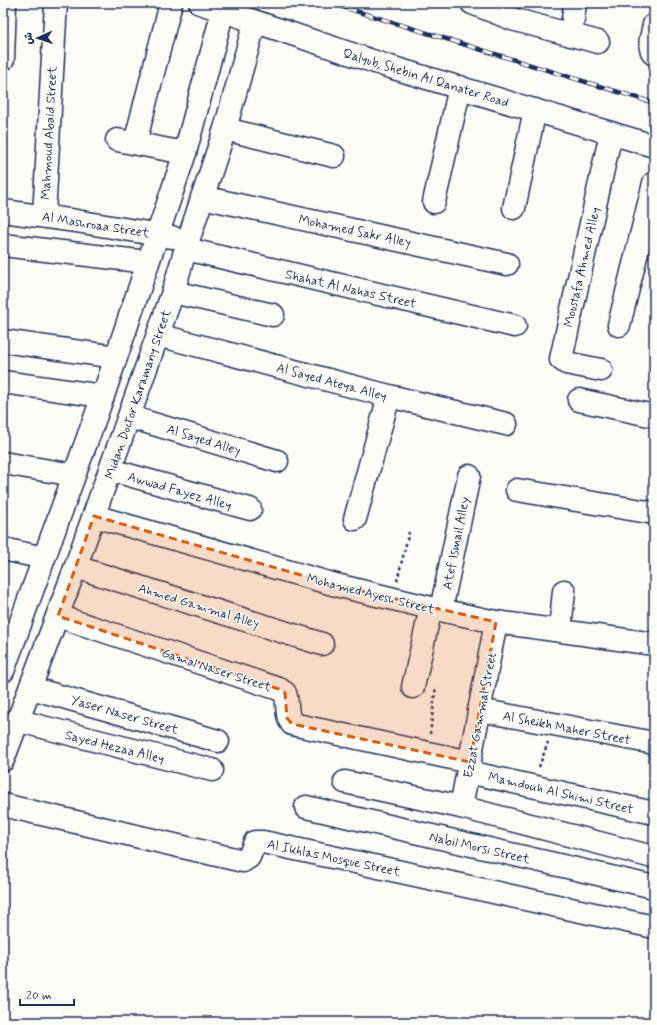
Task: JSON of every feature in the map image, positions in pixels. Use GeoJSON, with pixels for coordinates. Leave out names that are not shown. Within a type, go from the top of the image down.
{"type":"FeatureCollection","features":[{"type":"Feature","properties":{"kind":"street"},"geometry":{"type":"LineString","coordinates":[[3,59],[4,3]]}},
{"type":"Feature","properties":{"kind":"street","name":"Mahmoud Abaid Street"},"geometry":{"type":"LineString","coordinates":[[44,216],[56,3]]}},
{"type":"Feature","properties":{"kind":"street"},"geometry":{"type":"LineString","coordinates":[[171,3],[126,142],[185,153]]}},
{"type":"Feature","properties":{"kind":"street","name":"Qalyub, Shebin Al Qanater Road"},"geometry":{"type":"LineString","coordinates":[[200,3],[237,11],[388,66],[654,146]]}},
{"type":"Feature","properties":{"kind":"street"},"geometry":{"type":"LineString","coordinates":[[472,3],[514,11],[572,35],[598,42]]}},
{"type":"Feature","properties":{"kind":"street"},"geometry":{"type":"LineString","coordinates":[[572,35],[574,3]]}},
{"type":"Feature","properties":{"kind":"street"},"geometry":{"type":"LineString","coordinates":[[4,664],[12,623],[44,558],[103,396],[185,153],[237,11]]}},
{"type":"Feature","properties":{"kind":"street","name":"Midan Doctor Karamany Street"},"geometry":{"type":"LineString","coordinates":[[4,755],[19,721],[130,417],[173,292],[202,197],[225,129],[237,11]]}},
{"type":"Feature","properties":{"kind":"street"},"geometry":{"type":"LineString","coordinates":[[654,25],[650,43],[651,50],[654,54]]}},
{"type":"Feature","properties":{"kind":"street"},"geometry":{"type":"LineString","coordinates":[[434,202],[460,88]]}},
{"type":"Feature","properties":{"kind":"street"},"geometry":{"type":"LineString","coordinates":[[514,208],[535,110]]}},
{"type":"Feature","properties":{"kind":"street"},"geometry":{"type":"LineString","coordinates":[[225,129],[334,156]]}},
{"type":"Feature","properties":{"kind":"street","name":"Moustafa Ahmed Alley"},"geometry":{"type":"LineString","coordinates":[[601,370],[566,363],[561,359],[611,133]]}},
{"type":"Feature","properties":{"kind":"street"},"geometry":{"type":"LineString","coordinates":[[620,325],[654,182]]}},
{"type":"Feature","properties":{"kind":"street","name":"Mohamed Sakr Alley"},"geometry":{"type":"LineString","coordinates":[[202,197],[507,264]]}},
{"type":"Feature","properties":{"kind":"street","name":"Al Mashroaa Street"},"geometry":{"type":"LineString","coordinates":[[3,211],[157,234],[187,245]]}},
{"type":"Feature","properties":{"kind":"street"},"geometry":{"type":"LineString","coordinates":[[3,245],[147,262]]}},
{"type":"Feature","properties":{"kind":"street","name":"Shahat Al Nahas Street"},"geometry":{"type":"LineString","coordinates":[[187,245],[515,326]]}},
{"type":"Feature","properties":{"kind":"street"},"geometry":{"type":"LineString","coordinates":[[173,292],[272,315]]}},
{"type":"Feature","properties":{"kind":"street","name":"Al Sayed Ateya Alley"},"geometry":{"type":"LineString","coordinates":[[158,335],[389,396],[506,424]]}},
{"type":"Feature","properties":{"kind":"street"},"geometry":{"type":"LineString","coordinates":[[3,341],[116,358]]}},
{"type":"Feature","properties":{"kind":"street"},"geometry":{"type":"LineString","coordinates":[[3,382],[103,396]]}},
{"type":"Feature","properties":{"kind":"street"},"geometry":{"type":"LineString","coordinates":[[355,519],[389,396]]}},
{"type":"Feature","properties":{"kind":"street"},"geometry":{"type":"LineString","coordinates":[[579,400],[654,416]]}},
{"type":"Feature","properties":{"kind":"street","name":"Al Sayed Alley"},"geometry":{"type":"LineString","coordinates":[[130,417],[277,461]]}},
{"type":"Feature","properties":{"kind":"street"},"geometry":{"type":"LineString","coordinates":[[3,463],[74,475]]}},
{"type":"Feature","properties":{"kind":"street","name":"Awwad Fayez Alley"},"geometry":{"type":"LineString","coordinates":[[111,470],[250,509]]}},
{"type":"Feature","properties":{"kind":"street","name":"Atef Ismail Alley"},"geometry":{"type":"LineString","coordinates":[[413,687],[436,609],[469,476]]}},
{"type":"Feature","properties":{"kind":"street"},"geometry":{"type":"LineString","coordinates":[[517,490],[654,513]]}},
{"type":"Feature","properties":{"kind":"street","name":"Mohamed Ayesh Street"},"geometry":{"type":"LineString","coordinates":[[94,516],[336,585],[392,599],[496,622],[654,644]]}},
{"type":"Feature","properties":{"kind":"street"},"geometry":{"type":"LineString","coordinates":[[3,549],[44,558]]}},
{"type":"Feature","properties":{"kind":"street","name":"Ahmed Gammal Alley"},"geometry":{"type":"LineString","coordinates":[[76,567],[322,644]]}},
{"type":"Feature","properties":{"kind":"street"},"geometry":{"type":"LineString","coordinates":[[560,630],[564,591]]}},
{"type":"Feature","properties":{"kind":"street","name":"Gamal Naser Street"},"geometry":{"type":"LineString","coordinates":[[58,616],[279,690],[285,693],[288,701],[287,718],[292,724],[428,753],[469,767]]}},
{"type":"Feature","properties":{"kind":"street","name":"Ezzat Gammal Street"},"geometry":{"type":"LineString","coordinates":[[461,807],[496,622]]}},
{"type":"Feature","properties":{"kind":"street","name":"Yaser Naser Street"},"geometry":{"type":"LineString","coordinates":[[31,688],[218,741]]}},
{"type":"Feature","properties":{"kind":"street","name":"Al Sheikh Maher Street"},"geometry":{"type":"LineString","coordinates":[[479,710],[654,743]]}},
{"type":"Feature","properties":{"kind":"street","name":"Sayed Hezaa Alley"},"geometry":{"type":"LineString","coordinates":[[19,721],[212,770]]}},
{"type":"Feature","properties":{"kind":"street","name":"Mamdouh Al Shimi Street"},"geometry":{"type":"LineString","coordinates":[[469,767],[533,786],[654,813]]}},
{"type":"Feature","properties":{"kind":"street"},"geometry":{"type":"LineString","coordinates":[[345,782],[461,807],[649,856]]}},
{"type":"Feature","properties":{"kind":"street","name":"Al Ikhlas Mosque Street"},"geometry":{"type":"LineString","coordinates":[[3,805],[243,861],[249,857],[255,842],[262,842],[654,927]]}},
{"type":"Feature","properties":{"kind":"street","name":"Nabil Morsi Street"},"geometry":{"type":"LineString","coordinates":[[306,807],[654,887]]}},
{"type":"Feature","properties":{"kind":"path"},"geometry":{"type":"LineString","coordinates":[[392,599],[409,532]]}},
{"type":"Feature","properties":{"kind":"path"},"geometry":{"type":"LineString","coordinates":[[428,753],[436,686]]}},
{"type":"Feature","properties":{"kind":"path"},"geometry":{"type":"LineString","coordinates":[[533,786],[554,724]]}},
{"type":"Feature","properties":{"kind":"highlighted area"},"geometry":{"type":"Polygon","coordinates":[[[94,516],[336,585],[496,622],[470,762],[292,724],[287,718],[285,693],[279,689],[58,616],[94,516]]]}},
{"type":"Feature","properties":{"kind":"railway"},"geometry":{"type":"LineString","coordinates":[[330,3],[654,103]]}}]}
